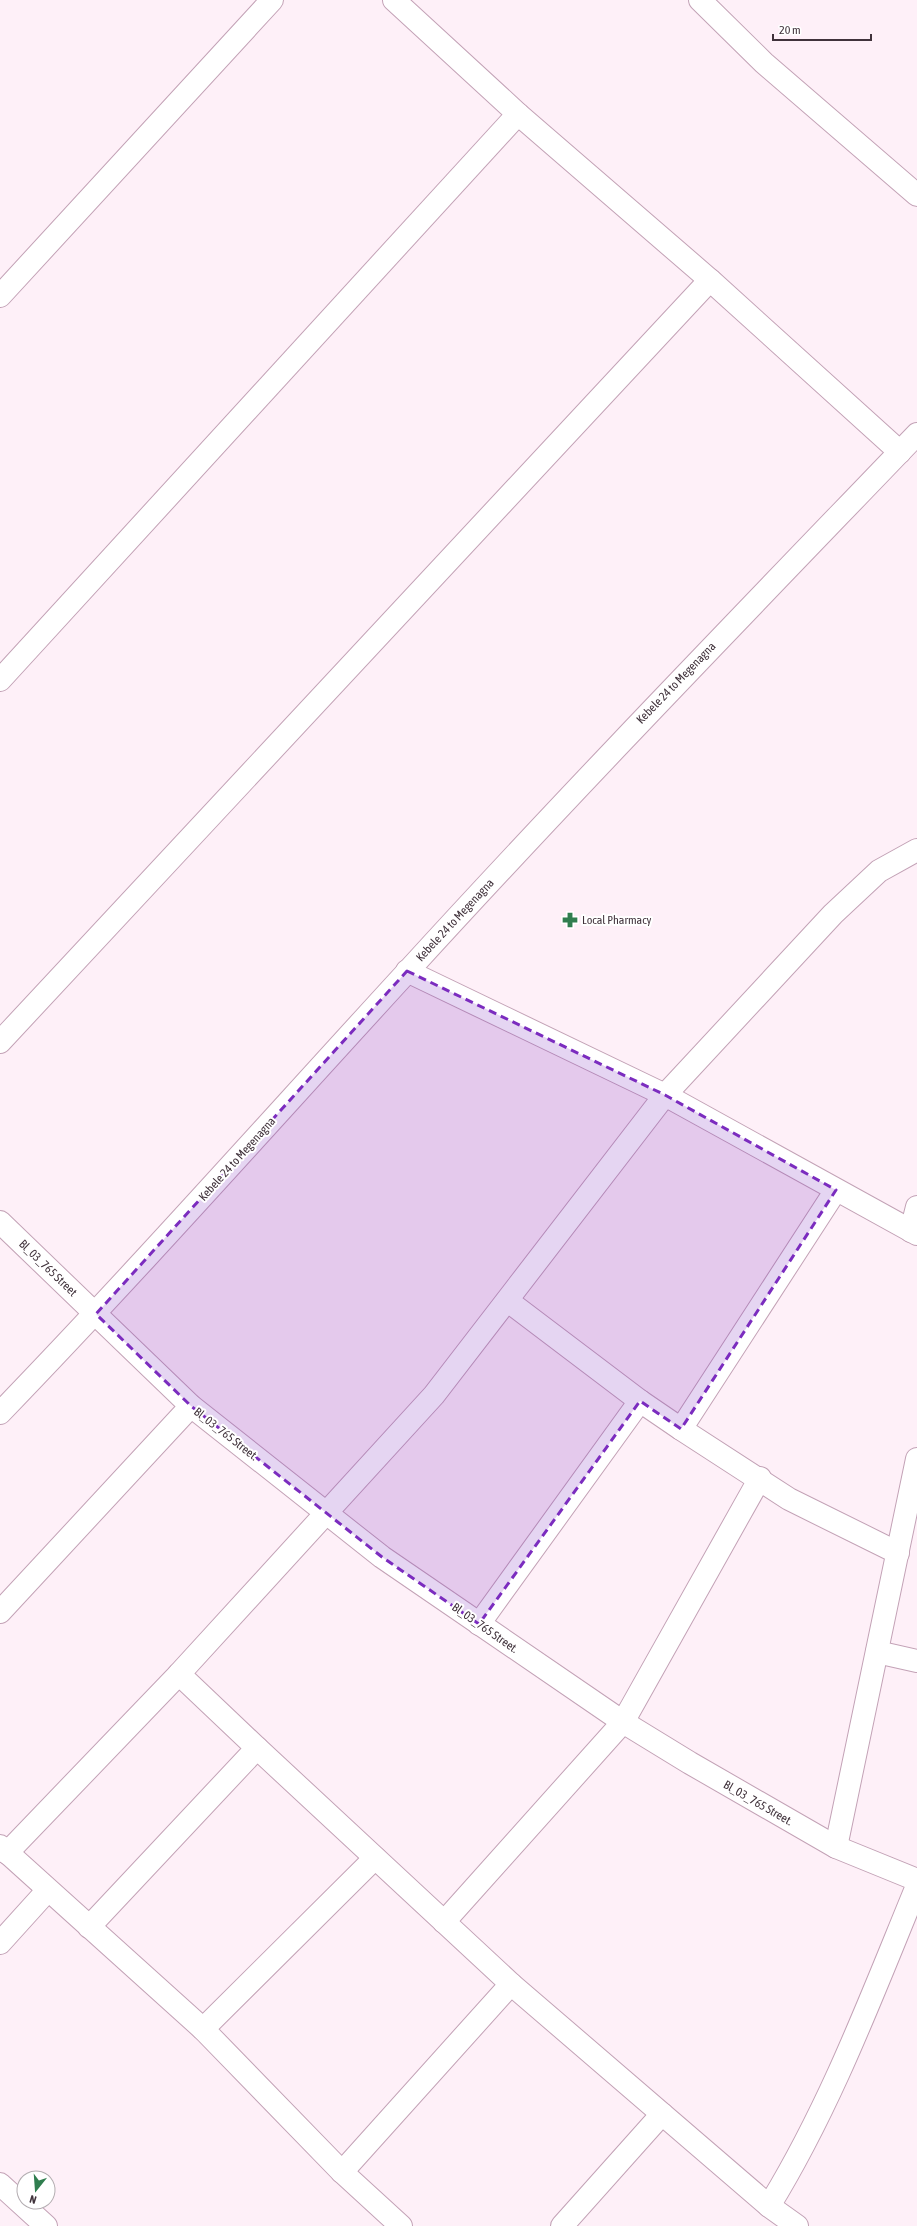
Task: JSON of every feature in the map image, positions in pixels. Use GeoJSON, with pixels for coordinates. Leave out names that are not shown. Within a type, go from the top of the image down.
{"type":"FeatureCollection","features":[{"type":"Feature","properties":{"kind":"street"},"geometry":{"type":"LineString","coordinates":[[0,296],[272,0]]}},
{"type":"Feature","properties":{"kind":"street"},"geometry":{"type":"LineString","coordinates":[[394,0],[518,114],[710,280],[900,452]]}},
{"type":"Feature","properties":{"kind":"street"},"geometry":{"type":"LineString","coordinates":[[700,0],[764,63],[917,196]]}},
{"type":"Feature","properties":{"kind":"street"},"geometry":{"type":"LineString","coordinates":[[0,680],[518,114]]}},
{"type":"Feature","properties":{"kind":"street"},"geometry":{"type":"LineString","coordinates":[[0,1042],[710,280]]}},
{"type":"Feature","properties":{"kind":"street","name":"Kebele 24 to Megenagna"},"geometry":{"type":"LineString","coordinates":[[0,1413],[96,1314],[408,971],[638,722],[917,434]]}},
{"type":"Feature","properties":{"kind":"street"},"geometry":{"type":"LineString","coordinates":[[401,2226],[342,2172],[203,2029],[47,1891],[3,1850],[179,1674],[434,1395],[508,1301],[665,1095],[833,914],[879,871],[917,850]]}},
{"type":"Feature","properties":{"kind":"street"},"geometry":{"type":"LineString","coordinates":[[408,971],[665,1095],[914,1233],[917,1207]]}},
{"type":"Feature","properties":{"kind":"street"},"geometry":{"type":"LineString","coordinates":[[681,1429],[836,1190]]}},
{"type":"Feature","properties":{"kind":"street","name":"Bl_03_765 Street"},"geometry":{"type":"LineString","coordinates":[[0,1222],[96,1314]]}},
{"type":"Feature","properties":{"kind":"street"},"geometry":{"type":"LineString","coordinates":[[508,1301],[640,1401],[681,1429],[760,1478],[789,1499],[898,1553]]}},
{"type":"Feature","properties":{"kind":"street","name":"Bl_03_765 Street."},"geometry":{"type":"LineString","coordinates":[[96,1314],[191,1406],[382,1557],[624,1722],[836,1848],[917,1880]]}},
{"type":"Feature","properties":{"kind":"street"},"geometry":{"type":"LineString","coordinates":[[480,1624],[640,1401]]}},
{"type":"Feature","properties":{"kind":"street"},"geometry":{"type":"LineString","coordinates":[[0,1612],[191,1406]]}},
{"type":"Feature","properties":{"kind":"street"},"geometry":{"type":"LineString","coordinates":[[836,1848],[898,1553],[912,1505],[917,1459]]}},
{"type":"Feature","properties":{"kind":"street"},"geometry":{"type":"LineString","coordinates":[[444,1922],[624,1722],[760,1478]]}},
{"type":"Feature","properties":{"kind":"street"},"geometry":{"type":"LineString","coordinates":[[877,1652],[917,1661]]}},
{"type":"Feature","properties":{"kind":"street"},"geometry":{"type":"LineString","coordinates":[[179,1674],[511,1984],[769,2206],[797,2226]]}},
{"type":"Feature","properties":{"kind":"street"},"geometry":{"type":"LineString","coordinates":[[89,1927],[257,1748]]}},
{"type":"Feature","properties":{"kind":"street"},"geometry":{"type":"LineString","coordinates":[[203,2029],[375,1858]]}},
{"type":"Feature","properties":{"kind":"street"},"geometry":{"type":"LineString","coordinates":[[769,2206],[793,2168],[833,2090],[917,1886]]}},
{"type":"Feature","properties":{"kind":"street"},"geometry":{"type":"LineString","coordinates":[[0,1943],[47,1891]]}},
{"type":"Feature","properties":{"kind":"street"},"geometry":{"type":"LineString","coordinates":[[342,2172],[511,1984]]}},
{"type":"Feature","properties":{"kind":"street"},"geometry":{"type":"LineString","coordinates":[[562,2226],[662,2114]]}},
{"type":"Feature","properties":{"kind":"street"},"geometry":{"type":"LineString","coordinates":[[0,2184],[46,2226]]}},
{"type":"Feature","properties":{"kind":"highlighted area"},"geometry":{"type":"Polygon","coordinates":[[[407,971],[665,1095],[836,1190],[681,1429],[640,1401],[479,1624],[382,1557],[191,1406],[96,1314],[407,971]]]}},
{"type":"Feature","properties":{"kind":"place","name":"Local Pharmacy"},"geometry":{"type":"Point","coordinates":[570,920]}}]}
